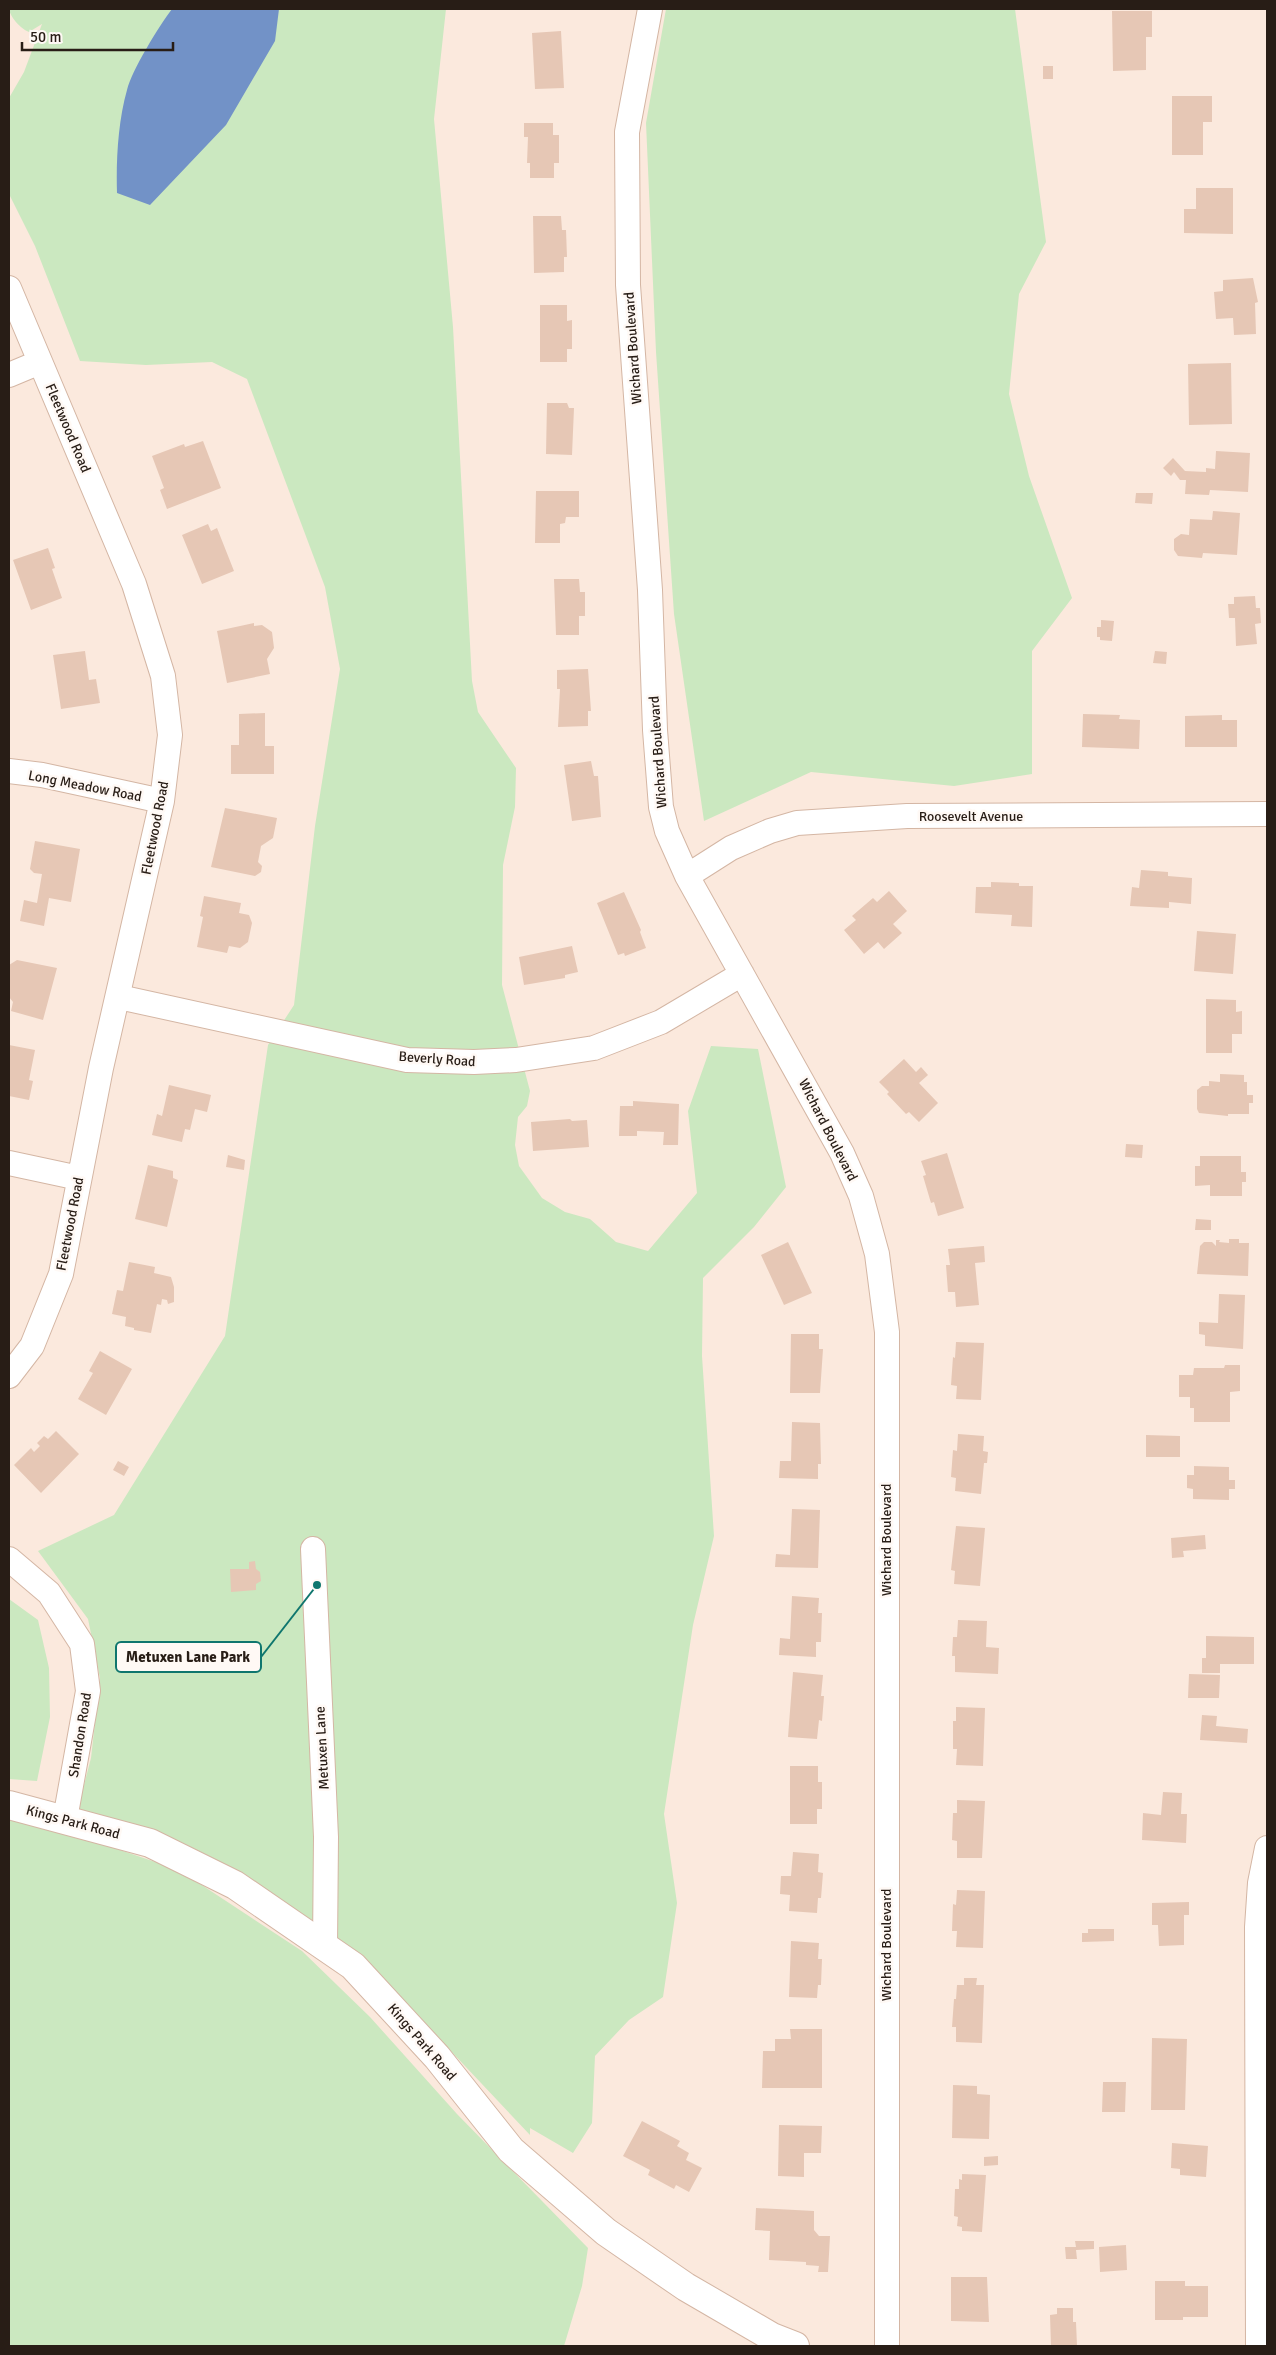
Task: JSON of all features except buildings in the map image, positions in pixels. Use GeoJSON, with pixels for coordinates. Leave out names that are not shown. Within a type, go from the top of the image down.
{"type":"FeatureCollection","features":[{"type":"Feature","properties":{"kind":"street","name":"Wichard Boulevard"},"geometry":{"type":"LineString","coordinates":[[650,9],[627,132],[628,284],[650,590],[655,730],[661,807],[667,831],[687,876],[842,1153],[861,1196],[877,1254],[888,1332],[887,2346]]}},
{"type":"Feature","properties":{"kind":"street","name":"Fleetwood Road"},"geometry":{"type":"LineString","coordinates":[[9,288],[134,584],[163,676],[170,735],[162,801],[119,997],[101,1068],[61,1274],[32,1346],[9,1376]]}},
{"type":"Feature","properties":{"kind":"street"},"geometry":{"type":"LineString","coordinates":[[9,375],[40,362]]}},
{"type":"Feature","properties":{"kind":"street","name":"Long Meadow Road"},"geometry":{"type":"LineString","coordinates":[[9,771],[42,775],[162,801]]}},
{"type":"Feature","properties":{"kind":"street","name":"Roosevelt Avenue"},"geometry":{"type":"LineString","coordinates":[[687,876],[731,848],[770,830],[797,823],[907,816],[1267,814]]}},
{"type":"Feature","properties":{"kind":"street","name":"Beverly Road"},"geometry":{"type":"LineString","coordinates":[[119,997],[407,1060],[474,1062],[556,1055],[603,1045],[661,1022],[742,974]]}},
{"type":"Feature","properties":{"kind":"street"},"geometry":{"type":"LineString","coordinates":[[9,1163],[79,1178]]}},
{"type":"Feature","properties":{"kind":"street","name":"Metuxen Lane"},"geometry":{"type":"LineString","coordinates":[[313,1549],[326,1837],[325,1947]]}},
{"type":"Feature","properties":{"kind":"street","name":"Shandon Road"},"geometry":{"type":"LineString","coordinates":[[9,1559],[49,1593],[82,1644],[88,1691],[65,1819]]}},
{"type":"Feature","properties":{"kind":"street","name":"Kings Park Road"},"geometry":{"type":"LineString","coordinates":[[9,1805],[150,1843],[235,1885],[353,1966],[431,2050],[511,2150],[606,2232],[686,2287],[772,2337],[795,2346]]}},
{"type":"Feature","properties":{"kind":"street"},"geometry":{"type":"LineString","coordinates":[[1258,2346],[1257,1927],[1260,1884],[1267,1848]]}},
{"type":"Feature","properties":{"kind":"green space"},"geometry":{"type":"Polygon","coordinates":[[[9,9],[446,9],[434,119],[453,327],[472,681],[478,712],[516,768],[515,807],[503,865],[502,985],[530,1091],[527,1106],[518,1117],[515,1145],[519,1166],[542,1198],[565,1212],[590,1219],[616,1242],[648,1251],[697,1193],[688,1111],[711,1046],[758,1049],[786,1187],[754,1227],[703,1278],[702,1356],[714,1536],[693,1625],[664,1814],[677,1903],[663,1997],[629,2020],[595,2056],[592,2123],[573,2153],[530,2128],[530,2135],[366,1961],[246,1875],[165,1839],[77,1812],[91,1758],[100,1678],[88,1619],[38,1551],[114,1515],[225,1336],[268,1045],[294,1005],[315,826],[340,669],[325,587],[247,379],[212,362],[146,365],[80,361],[35,246],[9,194],[9,98],[24,72],[42,24],[29,32],[16,22],[11,16],[9,9]]]}},
{"type":"Feature","properties":{"kind":"green space"},"geometry":{"type":"Polygon","coordinates":[[[666,9],[1015,9],[1046,242],[1019,294],[1009,394],[1029,476],[1072,598],[1032,651],[1032,774],[954,786],[811,772],[704,821],[674,614],[656,352],[646,123],[666,9]]]}},
{"type":"Feature","properties":{"kind":"green space"},"geometry":{"type":"Polygon","coordinates":[[[9,1599],[38,1620],[49,1668],[50,1717],[37,1781],[9,1779],[9,1599]]]}},
{"type":"Feature","properties":{"kind":"green space"},"geometry":{"type":"Polygon","coordinates":[[[9,1819],[58,1829],[179,1870],[302,1951],[370,2017],[457,2114],[588,2248],[582,2286],[564,2346],[9,2346],[9,1819]]]}},
{"type":"Feature","properties":{"kind":"water"},"geometry":{"type":"Polygon","coordinates":[[[172,9],[279,9],[275,41],[226,125],[150,205],[117,193],[117,154],[124,102],[130,81],[153,37],[172,9]]]}},
{"type":"Feature","properties":{"kind":"place","name":"Metuxen Lane Park"},"geometry":{"type":"Point","coordinates":[317,1585]}}]}
